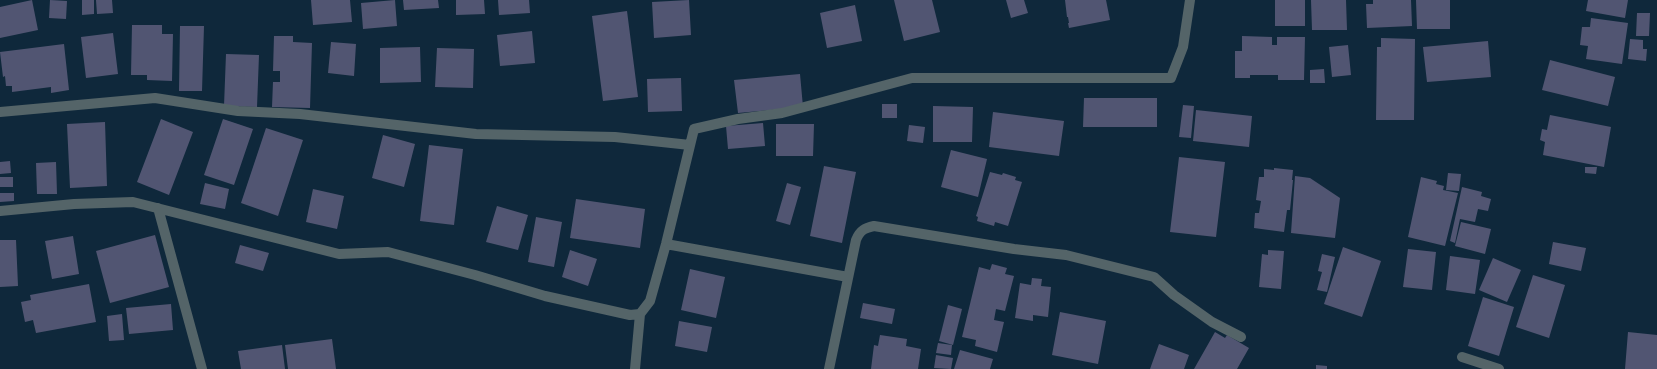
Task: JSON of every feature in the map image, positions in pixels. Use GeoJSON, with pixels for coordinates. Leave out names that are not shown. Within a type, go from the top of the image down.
{"type":"FeatureCollection","features":[{"type":"Feature","properties":{"kind":"street"},"geometry":{"type":"LineString","coordinates":[[635,369],[640,314],[650,301],[666,244],[694,129],[738,119],[782,113],[912,78],[1171,78],[1183,47],[1190,0]]}},
{"type":"Feature","properties":{"kind":"street"},"geometry":{"type":"LineString","coordinates":[[0,112],[155,98],[238,111],[300,114],[476,134],[615,137],[690,145]]}},
{"type":"Feature","properties":{"kind":"street"},"geometry":{"type":"LineString","coordinates":[[0,211],[74,204],[132,202],[339,254],[388,252],[475,275],[545,296],[630,315],[640,314]]}},
{"type":"Feature","properties":{"kind":"street"},"geometry":{"type":"LineString","coordinates":[[158,208],[202,369]]}},
{"type":"Feature","properties":{"kind":"street"},"geometry":{"type":"LineString","coordinates":[[829,369],[848,277],[859,234],[864,228],[874,226],[1014,249],[1066,255],[1154,277],[1174,295],[1212,322],[1241,338]]}},
{"type":"Feature","properties":{"kind":"street"},"geometry":{"type":"LineString","coordinates":[[666,244],[848,277]]}},
{"type":"Feature","properties":{"kind":"street"},"geometry":{"type":"LineString","coordinates":[[1462,357],[1499,369]]}},
{"type":"Feature","properties":{"kind":"building"},"geometry":{"type":"Polygon","coordinates":[[[32,0],[38,30],[0,38],[0,7],[32,0]]]}},
{"type":"Feature","properties":{"kind":"building"},"geometry":{"type":"Polygon","coordinates":[[[50,0],[67,1],[66,19],[49,18],[50,0]]]}},
{"type":"Feature","properties":{"kind":"building"},"geometry":{"type":"Polygon","coordinates":[[[82,0],[94,0],[94,14],[82,15],[82,0]]]}},
{"type":"Feature","properties":{"kind":"building"},"geometry":{"type":"Polygon","coordinates":[[[96,0],[112,0],[113,13],[97,14],[96,0]]]}},
{"type":"Feature","properties":{"kind":"building"},"geometry":{"type":"Polygon","coordinates":[[[311,0],[350,0],[352,22],[313,25],[311,0]]]}},
{"type":"Feature","properties":{"kind":"building"},"geometry":{"type":"Polygon","coordinates":[[[395,0],[397,26],[363,29],[361,3],[395,0]]]}},
{"type":"Feature","properties":{"kind":"building"},"geometry":{"type":"Polygon","coordinates":[[[403,0],[438,0],[439,8],[404,10],[403,0]]]}},
{"type":"Feature","properties":{"kind":"building"},"geometry":{"type":"Polygon","coordinates":[[[456,0],[484,0],[485,14],[456,15],[456,0]]]}},
{"type":"Feature","properties":{"kind":"building"},"geometry":{"type":"Polygon","coordinates":[[[498,0],[529,0],[530,13],[499,15],[498,0]]]}},
{"type":"Feature","properties":{"kind":"building"},"geometry":{"type":"Polygon","coordinates":[[[689,0],[691,35],[654,38],[652,2],[689,0]]]}},
{"type":"Feature","properties":{"kind":"building"},"geometry":{"type":"Polygon","coordinates":[[[894,0],[932,0],[940,32],[904,41],[894,0]]]}},
{"type":"Feature","properties":{"kind":"building"},"geometry":{"type":"Polygon","coordinates":[[[1006,0],[1024,0],[1028,13],[1011,18],[1006,0]]]}},
{"type":"Feature","properties":{"kind":"building"},"geometry":{"type":"Polygon","coordinates":[[[1065,0],[1106,0],[1110,20],[1069,28],[1065,0]]]}},
{"type":"Feature","properties":{"kind":"building"},"geometry":{"type":"Polygon","coordinates":[[[1275,0],[1305,0],[1305,26],[1275,26],[1275,0]]]}},
{"type":"Feature","properties":{"kind":"building"},"geometry":{"type":"Polygon","coordinates":[[[1311,0],[1346,0],[1347,30],[1312,30],[1311,0]]]}},
{"type":"Feature","properties":{"kind":"building"},"geometry":{"type":"Polygon","coordinates":[[[1373,0],[1411,0],[1412,26],[1367,28],[1366,4],[1373,4],[1373,0]]]}},
{"type":"Feature","properties":{"kind":"building"},"geometry":{"type":"Polygon","coordinates":[[[1416,0],[1450,0],[1450,29],[1417,29],[1416,0]]]}},
{"type":"Feature","properties":{"kind":"building"},"geometry":{"type":"Polygon","coordinates":[[[1588,0],[1628,0],[1625,18],[1586,11],[1588,0]]]}},
{"type":"Feature","properties":{"kind":"building"},"geometry":{"type":"Polygon","coordinates":[[[855,5],[862,41],[827,48],[820,13],[855,5]]]}},
{"type":"Feature","properties":{"kind":"building"},"geometry":{"type":"Polygon","coordinates":[[[627,11],[638,97],[603,101],[592,16],[627,11]]]}},
{"type":"Feature","properties":{"kind":"building"},"geometry":{"type":"Polygon","coordinates":[[[1637,13],[1650,13],[1649,36],[1636,36],[1637,13]]]}},
{"type":"Feature","properties":{"kind":"building"},"geometry":{"type":"Polygon","coordinates":[[[1591,18],[1628,23],[1622,64],[1586,59],[1588,46],[1580,45],[1582,27],[1590,27],[1591,18]]]}},
{"type":"Feature","properties":{"kind":"building"},"geometry":{"type":"Polygon","coordinates":[[[132,25],[162,25],[162,34],[173,34],[172,81],[147,80],[147,75],[131,75],[132,25]]]}},
{"type":"Feature","properties":{"kind":"building"},"geometry":{"type":"Polygon","coordinates":[[[180,26],[204,26],[202,91],[179,91],[180,26]]]}},
{"type":"Feature","properties":{"kind":"building"},"geometry":{"type":"Polygon","coordinates":[[[532,31],[535,63],[500,66],[497,35],[532,31]]]}},
{"type":"Feature","properties":{"kind":"building"},"geometry":{"type":"Polygon","coordinates":[[[113,33],[118,74],[86,78],[81,37],[113,33]]]}},
{"type":"Feature","properties":{"kind":"building"},"geometry":{"type":"Polygon","coordinates":[[[274,36],[293,36],[293,42],[312,43],[310,108],[272,107],[273,82],[280,82],[280,71],[273,71],[274,36]]]}},
{"type":"Feature","properties":{"kind":"building"},"geometry":{"type":"Polygon","coordinates":[[[1242,36],[1272,37],[1272,45],[1277,45],[1277,37],[1305,37],[1304,80],[1278,80],[1278,75],[1250,75],[1250,78],[1235,78],[1235,51],[1242,51],[1242,36]]]}},
{"type":"Feature","properties":{"kind":"building"},"geometry":{"type":"Polygon","coordinates":[[[1381,38],[1415,39],[1414,120],[1376,120],[1377,47],[1381,47],[1381,38]]]}},
{"type":"Feature","properties":{"kind":"building"},"geometry":{"type":"Polygon","coordinates":[[[1630,39],[1643,40],[1643,49],[1647,49],[1646,61],[1628,59],[1630,39]]]}},
{"type":"Feature","properties":{"kind":"building"},"geometry":{"type":"Polygon","coordinates":[[[1488,41],[1491,77],[1427,82],[1423,47],[1488,41]]]}},
{"type":"Feature","properties":{"kind":"building"},"geometry":{"type":"Polygon","coordinates":[[[331,42],[356,44],[354,76],[328,73],[331,42]]]}},
{"type":"Feature","properties":{"kind":"building"},"geometry":{"type":"Polygon","coordinates":[[[64,44],[69,90],[51,93],[51,87],[12,92],[12,86],[6,86],[5,76],[3,77],[0,52],[64,44]]]}},
{"type":"Feature","properties":{"kind":"building"},"geometry":{"type":"Polygon","coordinates":[[[1348,45],[1351,75],[1332,77],[1329,47],[1348,45]]]}},
{"type":"Feature","properties":{"kind":"building"},"geometry":{"type":"Polygon","coordinates":[[[420,47],[421,82],[380,83],[380,48],[420,47]]]}},
{"type":"Feature","properties":{"kind":"building"},"geometry":{"type":"Polygon","coordinates":[[[437,48],[474,49],[473,88],[435,87],[437,48]]]}},
{"type":"Feature","properties":{"kind":"building"},"geometry":{"type":"Polygon","coordinates":[[[226,54],[259,55],[257,107],[224,106],[226,54]]]}},
{"type":"Feature","properties":{"kind":"building"},"geometry":{"type":"Polygon","coordinates":[[[1550,60],[1615,77],[1608,106],[1542,90],[1550,60]]]}},
{"type":"Feature","properties":{"kind":"building"},"geometry":{"type":"Polygon","coordinates":[[[1324,69],[1325,83],[1310,83],[1310,70],[1324,69]]]}},
{"type":"Feature","properties":{"kind":"building"},"geometry":{"type":"Polygon","coordinates":[[[800,74],[803,107],[738,113],[734,80],[800,74]]]}},
{"type":"Feature","properties":{"kind":"building"},"geometry":{"type":"Polygon","coordinates":[[[681,78],[682,111],[648,112],[647,79],[681,78]]]}},
{"type":"Feature","properties":{"kind":"building"},"geometry":{"type":"Polygon","coordinates":[[[1084,98],[1157,98],[1157,127],[1083,127],[1084,98]]]}},
{"type":"Feature","properties":{"kind":"building"},"geometry":{"type":"Polygon","coordinates":[[[882,104],[897,104],[897,118],[882,118],[882,104]]]}},
{"type":"Feature","properties":{"kind":"building"},"geometry":{"type":"Polygon","coordinates":[[[1183,105],[1194,106],[1191,138],[1179,137],[1183,105]]]}},
{"type":"Feature","properties":{"kind":"building"},"geometry":{"type":"Polygon","coordinates":[[[933,106],[973,107],[972,142],[933,142],[933,106]]]}},
{"type":"Feature","properties":{"kind":"building"},"geometry":{"type":"Polygon","coordinates":[[[1196,110],[1252,116],[1249,147],[1193,141],[1196,110]]]}},
{"type":"Feature","properties":{"kind":"building"},"geometry":{"type":"Polygon","coordinates":[[[993,112],[1064,121],[1059,156],[989,147],[993,112]]]}},
{"type":"Feature","properties":{"kind":"building"},"geometry":{"type":"Polygon","coordinates":[[[1550,115],[1611,127],[1604,167],[1543,155],[1545,142],[1540,140],[1542,129],[1547,130],[1550,115]]]}},
{"type":"Feature","properties":{"kind":"building"},"geometry":{"type":"Polygon","coordinates":[[[161,119],[193,132],[169,195],[137,182],[161,119]]]}},
{"type":"Feature","properties":{"kind":"building"},"geometry":{"type":"Polygon","coordinates":[[[223,119],[253,129],[234,185],[204,175],[223,119]]]}},
{"type":"Feature","properties":{"kind":"building"},"geometry":{"type":"Polygon","coordinates":[[[105,122],[107,186],[70,188],[67,124],[105,122]]]}},
{"type":"Feature","properties":{"kind":"building"},"geometry":{"type":"Polygon","coordinates":[[[763,123],[765,146],[728,149],[726,126],[763,123]]]}},
{"type":"Feature","properties":{"kind":"building"},"geometry":{"type":"Polygon","coordinates":[[[776,124],[814,124],[813,156],[776,156],[776,124]]]}},
{"type":"Feature","properties":{"kind":"building"},"geometry":{"type":"Polygon","coordinates":[[[909,125],[925,127],[923,143],[907,141],[909,125]]]}},
{"type":"Feature","properties":{"kind":"building"},"geometry":{"type":"Polygon","coordinates":[[[266,128],[303,140],[278,216],[241,203],[266,128]]]}},
{"type":"Feature","properties":{"kind":"building"},"geometry":{"type":"Polygon","coordinates":[[[383,135],[415,144],[404,187],[372,178],[383,135]]]}},
{"type":"Feature","properties":{"kind":"building"},"geometry":{"type":"Polygon","coordinates":[[[429,145],[463,149],[454,225],[420,221],[429,145]]]}},
{"type":"Feature","properties":{"kind":"building"},"geometry":{"type":"Polygon","coordinates":[[[951,150],[987,159],[978,197],[941,187],[951,150]]]}},
{"type":"Feature","properties":{"kind":"building"},"geometry":{"type":"Polygon","coordinates":[[[1179,157],[1225,162],[1216,237],[1170,232],[1179,157]]]}},
{"type":"Feature","properties":{"kind":"building"},"geometry":{"type":"Polygon","coordinates":[[[10,161],[11,173],[0,174],[0,162],[10,161]]]}},
{"type":"Feature","properties":{"kind":"building"},"geometry":{"type":"Polygon","coordinates":[[[56,162],[57,194],[37,194],[36,163],[56,162]]]}},
{"type":"Feature","properties":{"kind":"building"},"geometry":{"type":"Polygon","coordinates":[[[824,166],[856,172],[842,243],[810,236],[824,166]]]}},
{"type":"Feature","properties":{"kind":"building"},"geometry":{"type":"Polygon","coordinates":[[[1585,167],[1597,167],[1596,174],[1585,173],[1585,167]]]}},
{"type":"Feature","properties":{"kind":"building"},"geometry":{"type":"Polygon","coordinates":[[[1274,168],[1293,170],[1290,210],[1287,210],[1284,232],[1254,228],[1255,213],[1259,213],[1261,201],[1256,200],[1259,177],[1264,177],[1264,169],[1274,170],[1274,168]]]}},
{"type":"Feature","properties":{"kind":"building"},"geometry":{"type":"Polygon","coordinates":[[[990,172],[1002,175],[1003,173],[1016,177],[1015,180],[1022,182],[1008,226],[995,222],[994,226],[977,221],[978,217],[976,216],[990,172]]]}},
{"type":"Feature","properties":{"kind":"building"},"geometry":{"type":"Polygon","coordinates":[[[1448,173],[1461,174],[1459,191],[1446,190],[1448,173]]]}},
{"type":"Feature","properties":{"kind":"building"},"geometry":{"type":"Polygon","coordinates":[[[1295,176],[1310,178],[1340,198],[1335,238],[1291,233],[1295,176]]]}},
{"type":"Feature","properties":{"kind":"building"},"geometry":{"type":"Polygon","coordinates":[[[0,177],[13,177],[13,187],[0,187],[0,177]]]}},
{"type":"Feature","properties":{"kind":"building"},"geometry":{"type":"Polygon","coordinates":[[[1421,177],[1437,181],[1436,184],[1444,186],[1443,190],[1458,193],[1445,246],[1408,237],[1421,177]]]}},
{"type":"Feature","properties":{"kind":"building"},"geometry":{"type":"Polygon","coordinates":[[[205,183],[229,189],[225,209],[200,204],[205,183]]]}},
{"type":"Feature","properties":{"kind":"building"},"geometry":{"type":"Polygon","coordinates":[[[787,183],[801,187],[790,225],[776,221],[787,183]]]}},
{"type":"Feature","properties":{"kind":"building"},"geometry":{"type":"Polygon","coordinates":[[[1462,187],[1482,192],[1481,196],[1491,199],[1488,211],[1478,209],[1475,222],[1460,219],[1455,243],[1450,241],[1462,187]]]}},
{"type":"Feature","properties":{"kind":"building"},"geometry":{"type":"Polygon","coordinates":[[[313,189],[344,196],[337,229],[306,222],[313,189]]]}},
{"type":"Feature","properties":{"kind":"building"},"geometry":{"type":"Polygon","coordinates":[[[0,193],[14,193],[14,201],[0,202],[0,193]]]}},
{"type":"Feature","properties":{"kind":"building"},"geometry":{"type":"Polygon","coordinates":[[[576,199],[645,209],[640,248],[570,238],[576,199]]]}},
{"type":"Feature","properties":{"kind":"building"},"geometry":{"type":"Polygon","coordinates":[[[497,206],[528,215],[518,250],[486,242],[497,206]]]}},
{"type":"Feature","properties":{"kind":"building"},"geometry":{"type":"Polygon","coordinates":[[[536,217],[562,222],[554,267],[528,262],[536,217]]]}},
{"type":"Feature","properties":{"kind":"building"},"geometry":{"type":"Polygon","coordinates":[[[1461,222],[1491,229],[1485,254],[1455,246],[1461,222]]]}},
{"type":"Feature","properties":{"kind":"building"},"geometry":{"type":"Polygon","coordinates":[[[155,235],[169,287],[110,303],[96,251],[155,235]]]}},
{"type":"Feature","properties":{"kind":"building"},"geometry":{"type":"Polygon","coordinates":[[[73,236],[79,274],[52,279],[45,241],[73,236]]]}},
{"type":"Feature","properties":{"kind":"building"},"geometry":{"type":"Polygon","coordinates":[[[0,240],[16,240],[18,286],[0,287],[0,240]]]}},
{"type":"Feature","properties":{"kind":"building"},"geometry":{"type":"Polygon","coordinates":[[[1553,242],[1586,248],[1581,271],[1549,264],[1553,242]]]}},
{"type":"Feature","properties":{"kind":"building"},"geometry":{"type":"Polygon","coordinates":[[[240,245],[269,253],[263,271],[235,263],[240,245]]]}},
{"type":"Feature","properties":{"kind":"building"},"geometry":{"type":"Polygon","coordinates":[[[1343,247],[1381,261],[1362,317],[1324,304],[1343,247]]]}},
{"type":"Feature","properties":{"kind":"building"},"geometry":{"type":"Polygon","coordinates":[[[1408,249],[1436,252],[1432,290],[1403,287],[1408,249]]]}},
{"type":"Feature","properties":{"kind":"building"},"geometry":{"type":"Polygon","coordinates":[[[570,250],[597,259],[588,286],[562,277],[570,250]]]}},
{"type":"Feature","properties":{"kind":"building"},"geometry":{"type":"Polygon","coordinates":[[[1268,250],[1284,251],[1281,289],[1259,287],[1262,254],[1268,255],[1268,250]]]}},
{"type":"Feature","properties":{"kind":"building"},"geometry":{"type":"Polygon","coordinates":[[[1322,254],[1335,257],[1327,292],[1317,290],[1322,272],[1318,271],[1322,254]]]}},
{"type":"Feature","properties":{"kind":"building"},"geometry":{"type":"Polygon","coordinates":[[[1450,256],[1480,260],[1475,294],[1446,290],[1450,256]]]}},
{"type":"Feature","properties":{"kind":"building"},"geometry":{"type":"Polygon","coordinates":[[[1493,258],[1521,270],[1507,302],[1479,290],[1493,258]]]}},
{"type":"Feature","properties":{"kind":"building"},"geometry":{"type":"Polygon","coordinates":[[[992,264],[1007,268],[1005,274],[1014,276],[1005,311],[996,309],[994,320],[1004,322],[997,352],[975,346],[976,340],[962,337],[979,267],[990,270],[992,264]]]}},
{"type":"Feature","properties":{"kind":"building"},"geometry":{"type":"Polygon","coordinates":[[[690,269],[725,277],[716,318],[681,310],[690,269]]]}},
{"type":"Feature","properties":{"kind":"building"},"geometry":{"type":"Polygon","coordinates":[[[1533,275],[1565,285],[1549,338],[1516,327],[1533,275]]]}},
{"type":"Feature","properties":{"kind":"building"},"geometry":{"type":"Polygon","coordinates":[[[1032,278],[1042,279],[1041,286],[1051,287],[1048,317],[1033,315],[1033,321],[1015,318],[1020,283],[1031,285],[1032,278]]]}},
{"type":"Feature","properties":{"kind":"building"},"geometry":{"type":"Polygon","coordinates":[[[89,284],[96,322],[36,333],[33,320],[25,322],[21,302],[31,300],[30,295],[89,284]]]}},
{"type":"Feature","properties":{"kind":"building"},"geometry":{"type":"Polygon","coordinates":[[[1483,297],[1514,307],[1499,356],[1468,346],[1483,297]]]}},
{"type":"Feature","properties":{"kind":"building"},"geometry":{"type":"Polygon","coordinates":[[[863,303],[895,309],[892,324],[860,318],[863,303]]]}},
{"type":"Feature","properties":{"kind":"building"},"geometry":{"type":"Polygon","coordinates":[[[171,304],[173,330],[129,334],[126,308],[171,304]]]}},
{"type":"Feature","properties":{"kind":"building"},"geometry":{"type":"Polygon","coordinates":[[[948,305],[962,309],[953,345],[939,341],[948,305]]]}},
{"type":"Feature","properties":{"kind":"building"},"geometry":{"type":"Polygon","coordinates":[[[1060,312],[1106,321],[1098,364],[1052,355],[1060,312]]]}},
{"type":"Feature","properties":{"kind":"building"},"geometry":{"type":"Polygon","coordinates":[[[122,314],[124,340],[109,341],[107,316],[122,314]]]}},
{"type":"Feature","properties":{"kind":"building"},"geometry":{"type":"Polygon","coordinates":[[[679,321],[712,327],[707,352],[675,346],[679,321]]]}},
{"type":"Feature","properties":{"kind":"building"},"geometry":{"type":"Polygon","coordinates":[[[1215,332],[1225,338],[1227,335],[1249,348],[1237,369],[1194,369],[1215,332]]]}},
{"type":"Feature","properties":{"kind":"building"},"geometry":{"type":"Polygon","coordinates":[[[1628,332],[1657,335],[1657,369],[1625,369],[1628,332]]]}},
{"type":"Feature","properties":{"kind":"building"},"geometry":{"type":"Polygon","coordinates":[[[880,335],[907,339],[906,346],[921,349],[918,369],[871,369],[874,345],[878,346],[880,335]]]}},
{"type":"Feature","properties":{"kind":"building"},"geometry":{"type":"Polygon","coordinates":[[[332,339],[336,369],[288,369],[285,345],[332,339]]]}},
{"type":"Feature","properties":{"kind":"building"},"geometry":{"type":"Polygon","coordinates":[[[938,343],[952,345],[951,355],[936,353],[938,343]]]}},
{"type":"Feature","properties":{"kind":"building"},"geometry":{"type":"Polygon","coordinates":[[[1159,344],[1189,355],[1184,369],[1150,369],[1159,344]]]}},
{"type":"Feature","properties":{"kind":"building"},"geometry":{"type":"Polygon","coordinates":[[[282,345],[285,369],[241,369],[238,351],[282,345]]]}},
{"type":"Feature","properties":{"kind":"building"},"geometry":{"type":"Polygon","coordinates":[[[960,350],[993,359],[990,369],[954,369],[960,350]]]}},
{"type":"Feature","properties":{"kind":"building"},"geometry":{"type":"Polygon","coordinates":[[[936,355],[953,358],[951,369],[934,368],[936,355]]]}},
{"type":"Feature","properties":{"kind":"building"},"geometry":{"type":"Polygon","coordinates":[[[1316,365],[1327,366],[1327,369],[1316,369],[1316,365]]]}}]}
